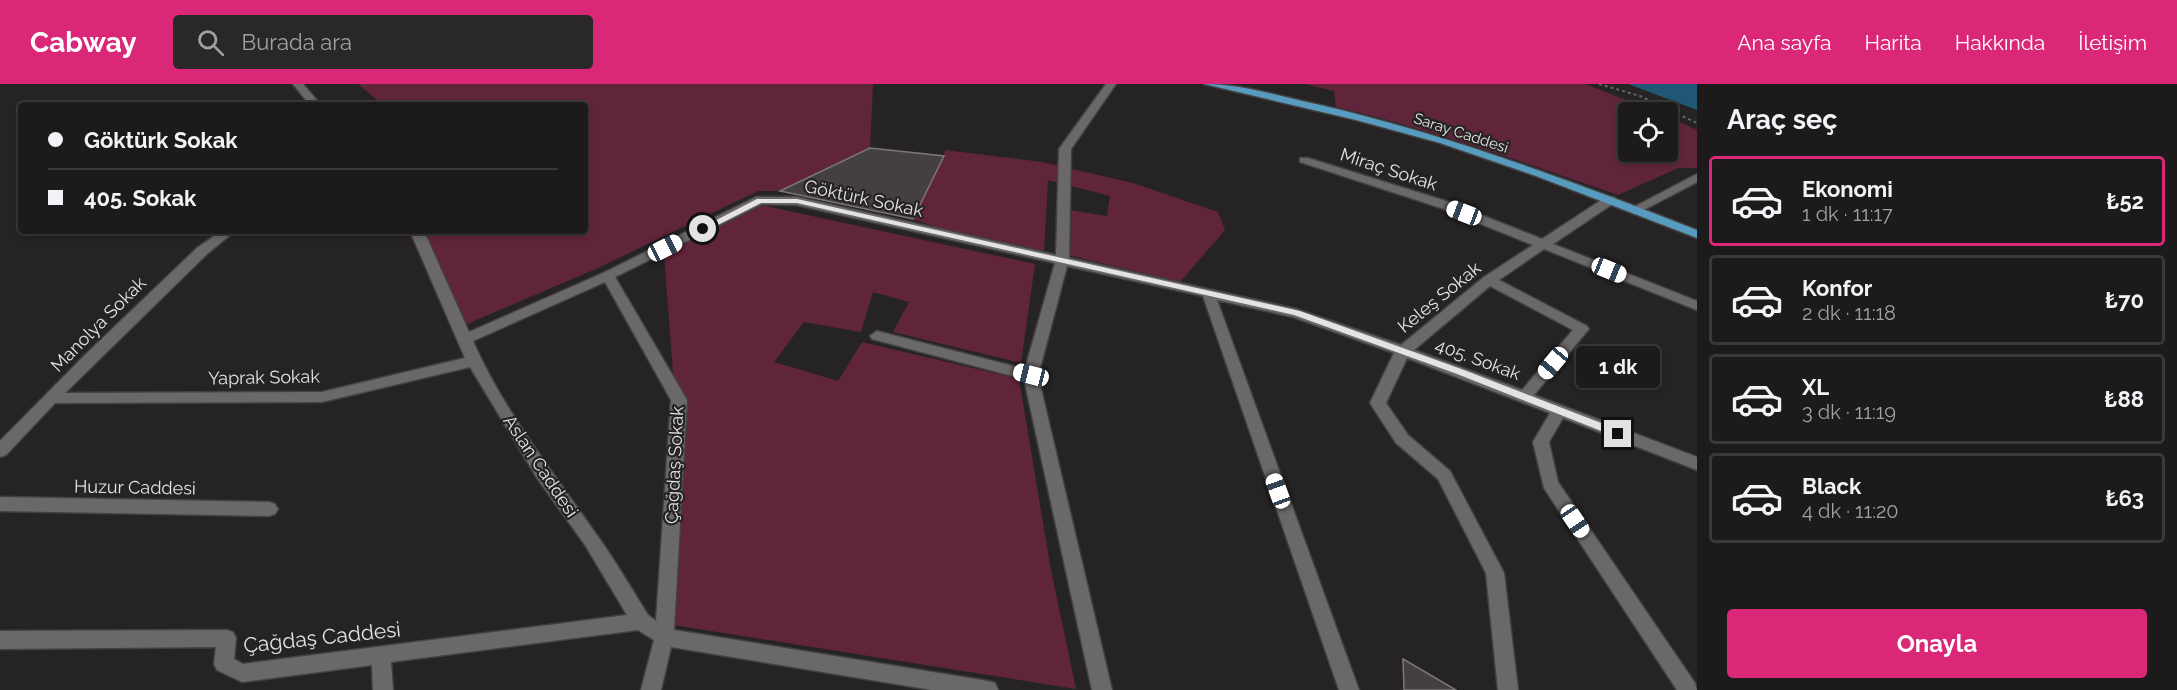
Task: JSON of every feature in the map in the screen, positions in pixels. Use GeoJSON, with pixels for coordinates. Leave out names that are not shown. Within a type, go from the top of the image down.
{"type":"FeatureCollection","features":[{"type":"Feature","properties":{"kind":"main road","name":"Saray Caddesi"},"geometry":{"type":"LineString","coordinates":[[1209,84],[1377,122],[1445,141],[1697,234]]}},
{"type":"Feature","properties":{"kind":"street"},"geometry":{"type":"LineString","coordinates":[[298,84],[313,102]]}},
{"type":"Feature","properties":{"kind":"street"},"geometry":{"type":"LineString","coordinates":[[1102,690],[1031,375],[1062,261],[1065,149],[1111,84]]}},
{"type":"Feature","properties":{"kind":"street","name":"Miraç Sokak"},"geometry":{"type":"LineString","coordinates":[[1304,160],[1445,205],[1697,306]]}},
{"type":"Feature","properties":{"kind":"street"},"geometry":{"type":"LineString","coordinates":[[1634,210],[1697,177]]}},
{"type":"Feature","properties":{"kind":"street","name":"Göktürk Sokak"},"geometry":{"type":"LineString","coordinates":[[465,339],[608,276],[760,200],[797,201],[1208,292]]}},
{"type":"Feature","properties":{"kind":"street","name":"Keleş Sokak"},"geometry":{"type":"LineString","coordinates":[[1508,690],[1495,573],[1444,475],[1402,439],[1378,403],[1402,352],[1489,280],[1610,200]]}},
{"type":"Feature","properties":{"kind":"street","name":"Manolya Sokak"},"geometry":{"type":"LineString","coordinates":[[0,451],[90,357],[202,251],[225,234]]}},
{"type":"Feature","properties":{"kind":"street","name":"Aslan Caddesi"},"geometry":{"type":"LineString","coordinates":[[418,234],[474,361],[543,474],[591,540],[641,621],[664,637]]}},
{"type":"Feature","properties":{"kind":"street","name":"Çağdaş Sokak"},"geometry":{"type":"LineString","coordinates":[[608,276],[678,400],[664,637]]}},
{"type":"Feature","properties":{"kind":"street"},"geometry":{"type":"LineString","coordinates":[[1489,280],[1582,329],[1524,397]]}},
{"type":"Feature","properties":{"kind":"street"},"geometry":{"type":"LineString","coordinates":[[1208,292],[1349,690]]}},
{"type":"Feature","properties":{"kind":"street","name":"405. Sokak"},"geometry":{"type":"LineString","coordinates":[[1208,292],[1296,313],[1697,464]]}},
{"type":"Feature","properties":{"kind":"street"},"geometry":{"type":"LineString","coordinates":[[877,336],[1031,375]]}},
{"type":"Feature","properties":{"kind":"street","name":"Yaprak Sokak"},"geometry":{"type":"LineString","coordinates":[[52,398],[322,397],[474,361]]}},
{"type":"Feature","properties":{"kind":"street"},"geometry":{"type":"LineString","coordinates":[[1559,411],[1541,442],[1550,483],[1688,690]]}},
{"type":"Feature","properties":{"kind":"street","name":"Huzur Caddesi"},"geometry":{"type":"LineString","coordinates":[[0,504],[269,509]]}},
{"type":"Feature","properties":{"kind":"street","name":"Çağdaş Caddesi"},"geometry":{"type":"LineString","coordinates":[[0,640],[226,638],[224,664],[242,673],[641,621]]}},
{"type":"Feature","properties":{"kind":"street"},"geometry":{"type":"LineString","coordinates":[[651,690],[664,637],[988,690]]}},
{"type":"Feature","properties":{"kind":"street"},"geometry":{"type":"LineString","coordinates":[[381,656],[382,690]]}},
{"type":"Feature","properties":{"kind":"path"},"geometry":{"type":"LineString","coordinates":[[1599,84],[1640,96],[1697,123]]}},
{"type":"Feature","properties":{"kind":"shaded area"},"geometry":{"type":"Polygon","coordinates":[[[358,84],[873,84],[870,148],[780,191],[758,191],[598,268],[460,327],[409,234],[588,234],[588,102],[379,102],[358,84]]]}},
{"type":"Feature","properties":{"kind":"shaded area"},"geometry":{"type":"Polygon","coordinates":[[[1305,84],[1585,84],[1631,102],[1618,102],[1618,162],[1678,162],[1678,121],[1697,130],[1697,168],[1678,168],[1618,195],[1443,136],[1336,107],[1334,91],[1305,84]]]}},
{"type":"Feature","properties":{"kind":"shaded area"},"geometry":{"type":"Polygon","coordinates":[[[945,150],[1042,162],[1133,183],[1218,212],[1225,230],[1180,282],[1063,254],[1063,209],[1107,216],[1110,196],[1048,180],[1044,251],[947,231],[913,219],[945,150]]]}},
{"type":"Feature","properties":{"kind":"shaded area"},"geometry":{"type":"Polygon","coordinates":[[[756,204],[1035,264],[1021,363],[893,332],[909,302],[873,292],[861,332],[804,322],[774,362],[838,381],[862,342],[1019,379],[1051,570],[1076,689],[661,623],[675,399],[664,254],[756,204]]]}},
{"type":"Feature","properties":{"kind":"water"},"geometry":{"type":"Polygon","coordinates":[[[1628,84],[1697,84],[1697,110],[1628,84]]]}},
{"type":"Feature","properties":{"kind":"building"},"geometry":{"type":"Polygon","coordinates":[[[870,148],[944,156],[913,219],[780,191],[870,148]]]}},
{"type":"Feature","properties":{"kind":"building"},"geometry":{"type":"Polygon","coordinates":[[[1403,659],[1456,690],[1404,690],[1403,659]]]}},
{"type":"Feature","properties":{"kind":"route"},"geometry":{"type":"LineString","coordinates":[[703,229],[760,200],[797,201],[1208,292],[1296,313],[1461,372],[1618,434]]}}]}
